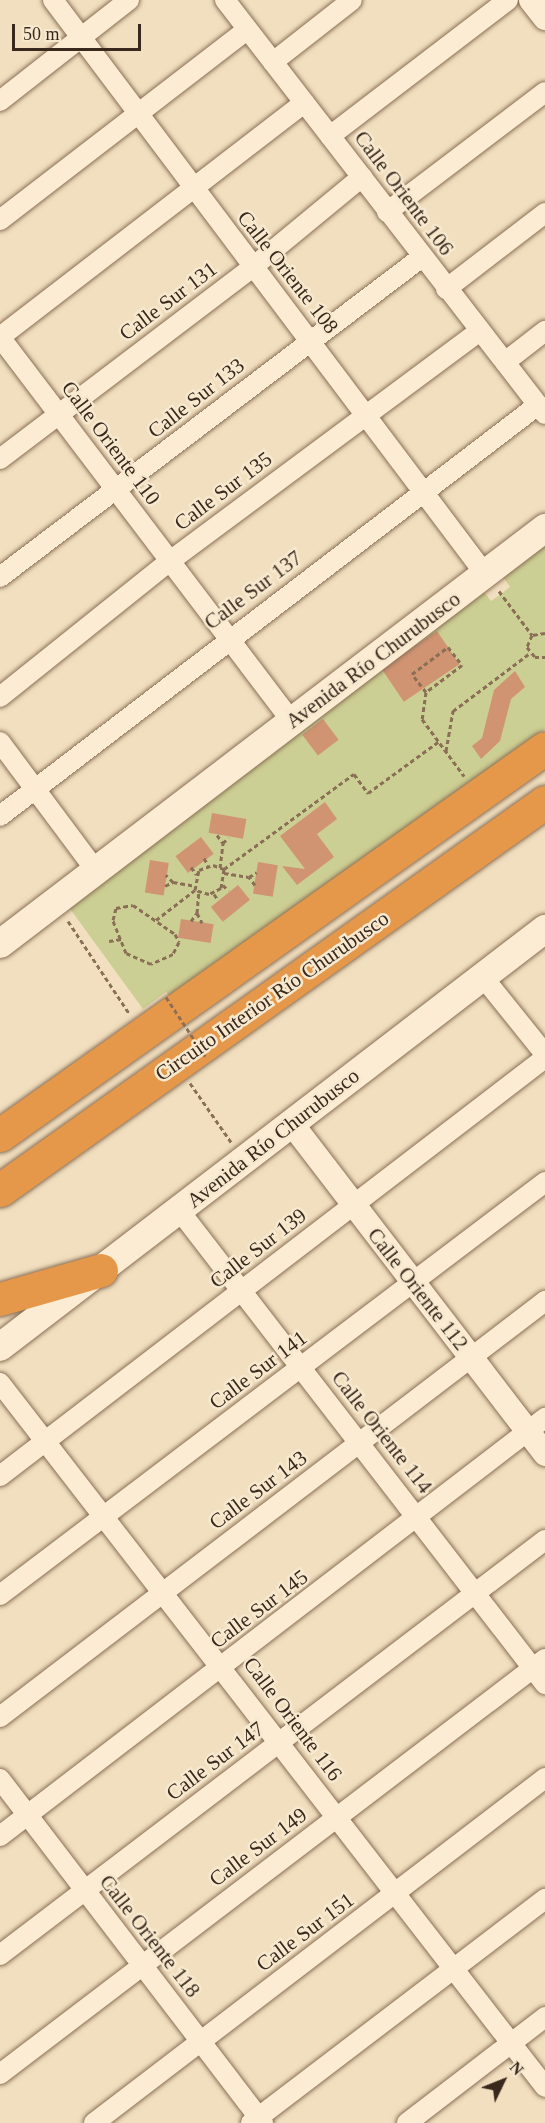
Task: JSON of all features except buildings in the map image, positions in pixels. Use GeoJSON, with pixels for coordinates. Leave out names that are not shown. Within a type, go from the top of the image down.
{"type":"FeatureCollection","features":[{"type":"Feature","properties":{"kind":"highway","name":"Circuito Interior Río Churubusco"},"geometry":{"type":"LineString","coordinates":[[0,1135],[545,748]]}},
{"type":"Feature","properties":{"kind":"highway","name":"Circuito Interior Río Churubusco"},"geometry":{"type":"LineString","coordinates":[[0,1190],[545,802]]}},
{"type":"Feature","properties":{"kind":"highway"},"geometry":{"type":"LineString","coordinates":[[0,1299],[100,1270]]}},
{"type":"Feature","properties":{"kind":"main road","name":"Avenida Río Churubusco"},"geometry":{"type":"LineString","coordinates":[[0,944],[292,721],[493,584],[545,528]]}},
{"type":"Feature","properties":{"kind":"main road","name":"Avenida Río Churubusco"},"geometry":{"type":"LineString","coordinates":[[0,1347],[545,929]]}},
{"type":"Feature","properties":{"kind":"street","name":"Calle Oriente 108"},"geometry":{"type":"LineString","coordinates":[[53,0],[137,114],[367,413],[493,584]]}},
{"type":"Feature","properties":{"kind":"street"},"geometry":{"type":"LineString","coordinates":[[0,100],[129,0]]}},
{"type":"Feature","properties":{"kind":"street","name":"Calle Oriente 106"},"geometry":{"type":"LineString","coordinates":[[225,0],[446,289],[542,410]]}},
{"type":"Feature","properties":{"kind":"street"},"geometry":{"type":"LineString","coordinates":[[273,62],[352,0]]}},
{"type":"Feature","properties":{"kind":"street"},"geometry":{"type":"LineString","coordinates":[[330,136],[508,0]]}},
{"type":"Feature","properties":{"kind":"street"},"geometry":{"type":"LineString","coordinates":[[531,0],[545,18]]}},
{"type":"Feature","properties":{"kind":"street"},"geometry":{"type":"LineString","coordinates":[[0,220],[247,30]]}},
{"type":"Feature","properties":{"kind":"street"},"geometry":{"type":"LineString","coordinates":[[387,212],[545,92]]}},
{"type":"Feature","properties":{"kind":"street"},"geometry":{"type":"LineString","coordinates":[[0,337],[195,190],[304,103]]}},
{"type":"Feature","properties":{"kind":"street","name":"Calle Sur 131"},"geometry":{"type":"LineString","coordinates":[[0,459],[254,266],[362,177]]}},
{"type":"Feature","properties":{"kind":"street"},"geometry":{"type":"LineString","coordinates":[[446,289],[545,213]]}},
{"type":"Feature","properties":{"kind":"street","name":"Calle Sur 133"},"geometry":{"type":"LineString","coordinates":[[0,577],[422,257]]}},
{"type":"Feature","properties":{"kind":"street","name":"Calle Sur 135"},"geometry":{"type":"LineString","coordinates":[[0,697],[170,561],[480,331]]}},
{"type":"Feature","properties":{"kind":"street"},"geometry":{"type":"LineString","coordinates":[[505,362],[545,332]]}},
{"type":"Feature","properties":{"kind":"street","name":"Calle Oriente 110"},"geometry":{"type":"LineString","coordinates":[[0,337],[292,721]]}},
{"type":"Feature","properties":{"kind":"street","name":"Calle Sur 137"},"geometry":{"type":"LineString","coordinates":[[0,816],[229,638],[424,493],[542,410]]}},
{"type":"Feature","properties":{"kind":"street"},"geometry":{"type":"LineString","coordinates":[[0,742],[96,871]]}},
{"type":"Feature","properties":{"kind":"street"},"geometry":{"type":"LineString","coordinates":[[483,977],[545,1056]]}},
{"type":"Feature","properties":{"kind":"street","name":"Calle Sur 139"},"geometry":{"type":"LineString","coordinates":[[0,1476],[545,1056]]}},
{"type":"Feature","properties":{"kind":"street","name":"Calle Oriente 112"},"geometry":{"type":"LineString","coordinates":[[292,1124],[471,1358],[536,1425],[545,1454]]}},
{"type":"Feature","properties":{"kind":"street","name":"Calle Sur 141"},"geometry":{"type":"LineString","coordinates":[[0,1595],[545,1182]]}},
{"type":"Feature","properties":{"kind":"street","name":"Calle Oriente 114"},"geometry":{"type":"LineString","coordinates":[[179,1210],[244,1290],[477,1594],[539,1663],[545,1684]]}},
{"type":"Feature","properties":{"kind":"street","name":"Calle Sur 143"},"geometry":{"type":"LineString","coordinates":[[0,1717],[545,1301]]}},
{"type":"Feature","properties":{"kind":"street","name":"Calle Oriente 116"},"geometry":{"type":"LineString","coordinates":[[0,1383],[223,1667],[545,2087]]}},
{"type":"Feature","properties":{"kind":"street","name":"Calle Sur 145"},"geometry":{"type":"LineString","coordinates":[[0,1836],[536,1425]]}},
{"type":"Feature","properties":{"kind":"street","name":"Calle Sur 147"},"geometry":{"type":"LineString","coordinates":[[0,1955],[545,1540]]}},
{"type":"Feature","properties":{"kind":"street","name":"Calle Sur 149"},"geometry":{"type":"LineString","coordinates":[[0,2074],[539,1663]]}},
{"type":"Feature","properties":{"kind":"street","name":"Calle Sur 151"},"geometry":{"type":"LineString","coordinates":[[94,2123],[545,1778]]}},
{"type":"Feature","properties":{"kind":"street","name":"Calle Oriente 118"},"geometry":{"type":"LineString","coordinates":[[0,1779],[201,2040],[258,2121]]}},
{"type":"Feature","properties":{"kind":"street"},"geometry":{"type":"LineString","coordinates":[[258,2121],[545,1899]]}},
{"type":"Feature","properties":{"kind":"street"},"geometry":{"type":"LineString","coordinates":[[407,2123],[545,2017]]}},
{"type":"Feature","properties":{"kind":"path"},"geometry":{"type":"LineString","coordinates":[[493,584],[532,635]]}},
{"type":"Feature","properties":{"kind":"path"},"geometry":{"type":"LineString","coordinates":[[530,653],[527,643],[532,635],[545,633]]}},
{"type":"Feature","properties":{"kind":"path"},"geometry":{"type":"LineString","coordinates":[[426,692],[412,674],[448,647],[462,665],[426,692],[422,719],[467,780]]}},
{"type":"Feature","properties":{"kind":"path"},"geometry":{"type":"LineString","coordinates":[[530,653],[545,657]]}},
{"type":"Feature","properties":{"kind":"path"},"geometry":{"type":"LineString","coordinates":[[446,752],[453,711],[530,653]]}},
{"type":"Feature","properties":{"kind":"path"},"geometry":{"type":"LineString","coordinates":[[222,870],[354,774],[368,793],[438,742]]}},
{"type":"Feature","properties":{"kind":"path"},"geometry":{"type":"LineString","coordinates":[[217,835],[223,843],[223,885],[229,891]]}},
{"type":"Feature","properties":{"kind":"path"},"geometry":{"type":"LineString","coordinates":[[223,843],[229,837]]}},
{"type":"Feature","properties":{"kind":"path"},"geometry":{"type":"LineString","coordinates":[[204,858],[208,865],[249,877],[255,885]]}},
{"type":"Feature","properties":{"kind":"path"},"geometry":{"type":"LineString","coordinates":[[196,874],[208,865]]}},
{"type":"Feature","properties":{"kind":"path"},"geometry":{"type":"LineString","coordinates":[[191,867],[196,874],[197,913],[202,923]]}},
{"type":"Feature","properties":{"kind":"path"},"geometry":{"type":"LineString","coordinates":[[249,877],[257,872]]}},
{"type":"Feature","properties":{"kind":"path"},"geometry":{"type":"LineString","coordinates":[[166,875],[173,882],[214,894],[218,900]]}},
{"type":"Feature","properties":{"kind":"path"},"geometry":{"type":"LineString","coordinates":[[165,886],[173,882]]}},
{"type":"Feature","properties":{"kind":"path"},"geometry":{"type":"LineString","coordinates":[[214,894],[223,885]]}},
{"type":"Feature","properties":{"kind":"path"},"geometry":{"type":"LineString","coordinates":[[156,920],[196,889]]}},
{"type":"Feature","properties":{"kind":"path"},"geometry":{"type":"LineString","coordinates":[[55,902],[134,1020]]}},
{"type":"Feature","properties":{"kind":"path"},"geometry":{"type":"LineString","coordinates":[[133,905],[142,914],[149,913],[178,938],[173,954],[151,964],[129,957],[122,939],[113,920],[116,908],[133,905]]}},
{"type":"Feature","properties":{"kind":"path"},"geometry":{"type":"LineString","coordinates":[[191,921],[197,913]]}},
{"type":"Feature","properties":{"kind":"path"},"geometry":{"type":"LineString","coordinates":[[109,941],[122,939]]}},
{"type":"Feature","properties":{"kind":"path"},"geometry":{"type":"LineString","coordinates":[[166,998],[205,1056],[198,1061]]}},
{"type":"Feature","properties":{"kind":"path"},"geometry":{"type":"LineString","coordinates":[[189,1082],[244,1161]]}},
{"type":"Feature","properties":{"kind":"green space"},"geometry":{"type":"Polygon","coordinates":[[[545,543],[545,729],[170,996],[166,992],[143,1009],[68,906],[482,589],[491,601],[501,594],[510,587],[502,575],[545,543]]]}}]}
